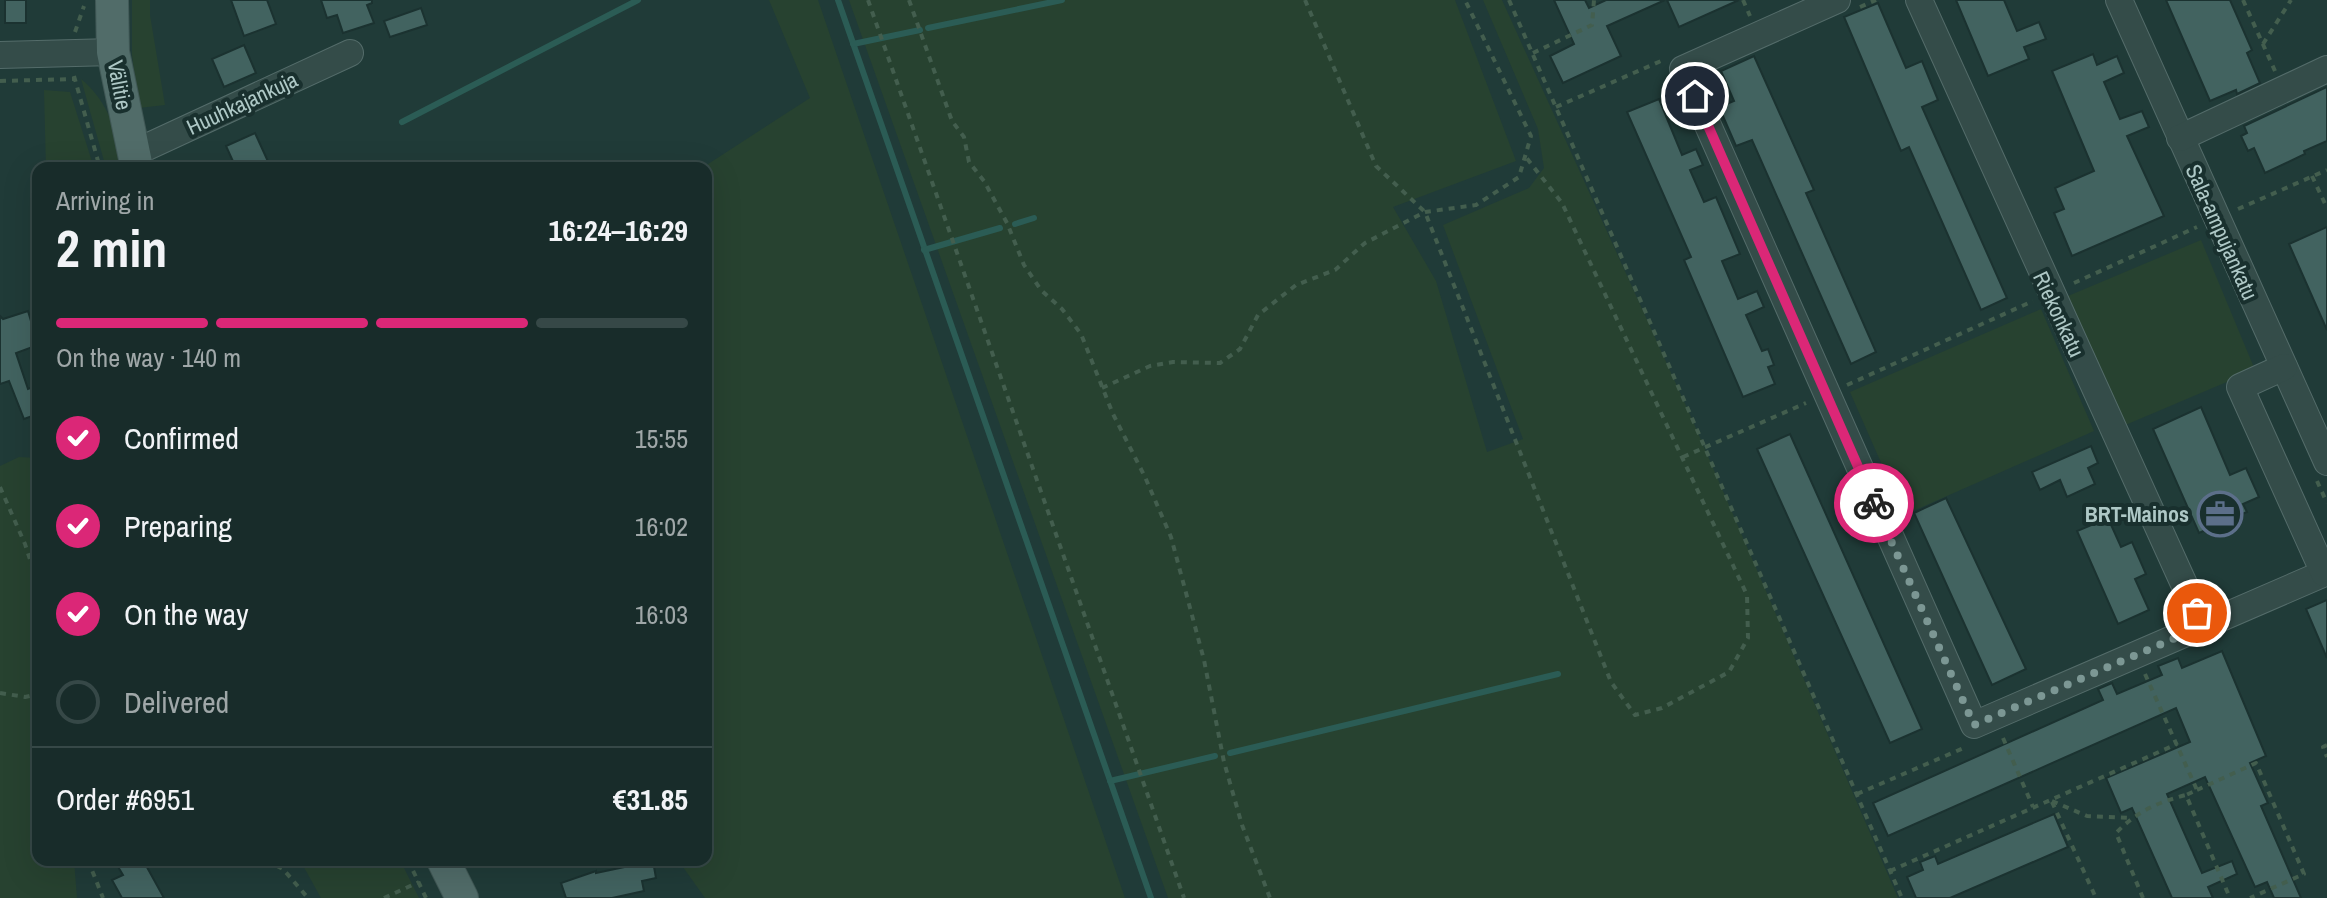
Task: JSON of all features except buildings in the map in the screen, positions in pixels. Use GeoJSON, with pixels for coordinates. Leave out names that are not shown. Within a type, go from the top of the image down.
{"type":"FeatureCollection","features":[{"type":"Feature","properties":{"kind":"main road","name":"Välitie"},"geometry":{"type":"LineString","coordinates":[[112,0],[113,52],[136,161]]}},
{"type":"Feature","properties":{"kind":"main road"},"geometry":{"type":"LineString","coordinates":[[446,866],[462,898]]}},
{"type":"Feature","properties":{"kind":"street","name":"Riekonkatu"},"geometry":{"type":"LineString","coordinates":[[1919,0],[2203,626]]}},
{"type":"Feature","properties":{"kind":"street","name":"Sala-ampujankatu"},"geometry":{"type":"LineString","coordinates":[[2119,0],[2327,462]]}},
{"type":"Feature","properties":{"kind":"street"},"geometry":{"type":"LineString","coordinates":[[1844,6],[1674,64],[1826,394],[1970,738],[2203,626],[2326,573],[2240,387],[2284,367]]}},
{"type":"Feature","properties":{"kind":"street"},"geometry":{"type":"LineString","coordinates":[[0,55],[72,67],[113,52]]}},
{"type":"Feature","properties":{"kind":"street","name":"Huuhkajankuja"},"geometry":{"type":"LineString","coordinates":[[136,161],[350,53]]}},
{"type":"Feature","properties":{"kind":"street"},"geometry":{"type":"LineString","coordinates":[[2180,138],[2327,69]]}},
{"type":"Feature","properties":{"kind":"path"},"geometry":{"type":"LineString","coordinates":[[85,0],[73,36],[72,67],[98,162]]}},
{"type":"Feature","properties":{"kind":"path"},"geometry":{"type":"LineString","coordinates":[[868,0],[1184,898]]}},
{"type":"Feature","properties":{"kind":"path"},"geometry":{"type":"LineString","coordinates":[[909,0],[952,121],[964,137],[969,162],[984,181],[1007,223],[1024,265],[1041,290],[1062,309],[1081,334],[1102,388],[1171,537],[1204,660],[1224,762],[1242,825],[1270,898]]}},
{"type":"Feature","properties":{"kind":"path"},"geometry":{"type":"LineString","coordinates":[[1305,0],[1376,166],[1425,212],[1611,682],[1635,715],[1662,708],[1729,672],[1748,638],[1747,595],[1562,203],[1525,156]]}},
{"type":"Feature","properties":{"kind":"path"},"geometry":{"type":"LineString","coordinates":[[1102,388],[1150,366],[1173,362],[1220,363],[1240,349],[1258,315],[1296,285],[1335,270],[1365,243],[1425,212],[1476,205],[1519,177],[1531,136],[1465,0]]}},
{"type":"Feature","properties":{"kind":"path"},"geometry":{"type":"LineString","coordinates":[[1509,0],[1902,898]]}},
{"type":"Feature","properties":{"kind":"path"},"geometry":{"type":"LineString","coordinates":[[1532,53],[1592,25],[1594,0]]}},
{"type":"Feature","properties":{"kind":"path"},"geometry":{"type":"LineString","coordinates":[[1743,0],[1752,21]]}},
{"type":"Feature","properties":{"kind":"path"},"geometry":{"type":"LineString","coordinates":[[1844,6],[1876,0]]}},
{"type":"Feature","properties":{"kind":"path"},"geometry":{"type":"LineString","coordinates":[[2243,0],[2284,89]]}},
{"type":"Feature","properties":{"kind":"path"},"geometry":{"type":"LineString","coordinates":[[2263,44],[2291,0]]}},
{"type":"Feature","properties":{"kind":"path"},"geometry":{"type":"LineString","coordinates":[[1556,107],[1674,64]]}},
{"type":"Feature","properties":{"kind":"path"},"geometry":{"type":"LineString","coordinates":[[0,81],[72,67]]}},
{"type":"Feature","properties":{"kind":"path"},"geometry":{"type":"LineString","coordinates":[[1682,458],[2327,170]]}},
{"type":"Feature","properties":{"kind":"path"},"geometry":{"type":"LineString","coordinates":[[2312,176],[2327,208]]}},
{"type":"Feature","properties":{"kind":"path"},"geometry":{"type":"LineString","coordinates":[[0,487],[32,566]]}},
{"type":"Feature","properties":{"kind":"path"},"geometry":{"type":"LineString","coordinates":[[2143,669],[2197,790]]}},
{"type":"Feature","properties":{"kind":"path"},"geometry":{"type":"LineString","coordinates":[[0,693],[32,695]]}},
{"type":"Feature","properties":{"kind":"path"},"geometry":{"type":"LineString","coordinates":[[2000,732],[2033,807]]}},
{"type":"Feature","properties":{"kind":"path"},"geometry":{"type":"LineString","coordinates":[[1857,794],[1970,738]]}},
{"type":"Feature","properties":{"kind":"path"},"geometry":{"type":"LineString","coordinates":[[1890,871],[2177,744]]}},
{"type":"Feature","properties":{"kind":"path"},"geometry":{"type":"LineString","coordinates":[[2327,745],[2323,747],[2327,757]]}},
{"type":"Feature","properties":{"kind":"path"},"geometry":{"type":"LineString","coordinates":[[2143,898],[2116,833],[2130,818],[2163,800],[2186,795],[2256,763],[2304,874],[2250,898]]}},
{"type":"Feature","properties":{"kind":"path"},"geometry":{"type":"LineString","coordinates":[[2186,795],[2230,898]]}},
{"type":"Feature","properties":{"kind":"path"},"geometry":{"type":"LineString","coordinates":[[2050,801],[2087,816],[2130,818]]}},
{"type":"Feature","properties":{"kind":"path"},"geometry":{"type":"LineString","coordinates":[[2050,801],[2096,898]]}},
{"type":"Feature","properties":{"kind":"path"},"geometry":{"type":"LineString","coordinates":[[90,866],[103,898]]}},
{"type":"Feature","properties":{"kind":"path"},"geometry":{"type":"LineString","coordinates":[[277,866],[308,898]]}},
{"type":"Feature","properties":{"kind":"path"},"geometry":{"type":"LineString","coordinates":[[411,866],[426,898]]}},
{"type":"Feature","properties":{"kind":"path"},"geometry":{"type":"LineString","coordinates":[[384,898],[419,882]]}},
{"type":"Feature","properties":{"kind":"green space"},"geometry":{"type":"Polygon","coordinates":[[[132,0],[150,0],[165,105],[139,108],[132,55],[132,0]]]}},
{"type":"Feature","properties":{"kind":"green space"},"geometry":{"type":"Polygon","coordinates":[[[769,0],[818,0],[1125,898],[705,898],[682,866],[712,866],[711,162],[810,98],[769,0]]]}},
{"type":"Feature","properties":{"kind":"green space"},"geometry":{"type":"Polygon","coordinates":[[[849,0],[1455,0],[1516,161],[1393,207],[1436,281],[1487,452],[1523,439],[1443,225],[1529,188],[1544,168],[1538,129],[1483,0],[1502,0],[1692,419],[1898,898],[1168,898],[849,0]]]}},
{"type":"Feature","properties":{"kind":"green space"},"geometry":{"type":"Polygon","coordinates":[[[81,79],[105,108],[124,162],[104,162],[81,79]]]}},
{"type":"Feature","properties":{"kind":"green space"},"geometry":{"type":"Polygon","coordinates":[[[44,90],[70,92],[92,162],[46,162],[44,90]]]}},
{"type":"Feature","properties":{"kind":"green space"},"geometry":{"type":"Polygon","coordinates":[[[2201,240],[2255,370],[2123,426],[2068,296],[2201,240]]]}},
{"type":"Feature","properties":{"kind":"green space"},"geometry":{"type":"Polygon","coordinates":[[[2041,309],[2094,431],[1904,515],[1850,392],[2041,309]]]}},
{"type":"Feature","properties":{"kind":"green space"},"geometry":{"type":"Polygon","coordinates":[[[19,457],[32,458],[32,866],[74,866],[77,898],[0,898],[0,466],[19,457]]]}},
{"type":"Feature","properties":{"kind":"green space"},"geometry":{"type":"Polygon","coordinates":[[[303,866],[403,866],[419,898],[321,898],[303,866]]]}},
{"type":"Feature","properties":{"kind":"waterway"},"geometry":{"type":"LineString","coordinates":[[402,122],[638,0]]}},
{"type":"Feature","properties":{"kind":"waterway"},"geometry":{"type":"LineString","coordinates":[[838,0],[1151,898]]}},
{"type":"Feature","properties":{"kind":"waterway"},"geometry":{"type":"LineString","coordinates":[[928,28],[1062,0]]}},
{"type":"Feature","properties":{"kind":"waterway"},"geometry":{"type":"LineString","coordinates":[[853,44],[920,30]]}},
{"type":"Feature","properties":{"kind":"waterway"},"geometry":{"type":"LineString","coordinates":[[1015,224],[1034,218]]}},
{"type":"Feature","properties":{"kind":"waterway"},"geometry":{"type":"LineString","coordinates":[[924,250],[1000,228]]}},
{"type":"Feature","properties":{"kind":"waterway"},"geometry":{"type":"LineString","coordinates":[[1230,753],[1558,674]]}},
{"type":"Feature","properties":{"kind":"waterway"},"geometry":{"type":"LineString","coordinates":[[1110,781],[1215,756]]}},
{"type":"Feature","properties":{"kind":"way so far"},"geometry":{"type":"LineString","coordinates":[[1874,503],[1974,725],[2203,626],[2197,613]]}},
{"type":"Feature","properties":{"kind":"place","name":"BRT-Mainos"},"geometry":{"type":"Point","coordinates":[2220,514]}},
{"type":"Feature","properties":{"kind":"route"},"geometry":{"type":"LineString","coordinates":[[1695,96],[1874,503]]}}]}
